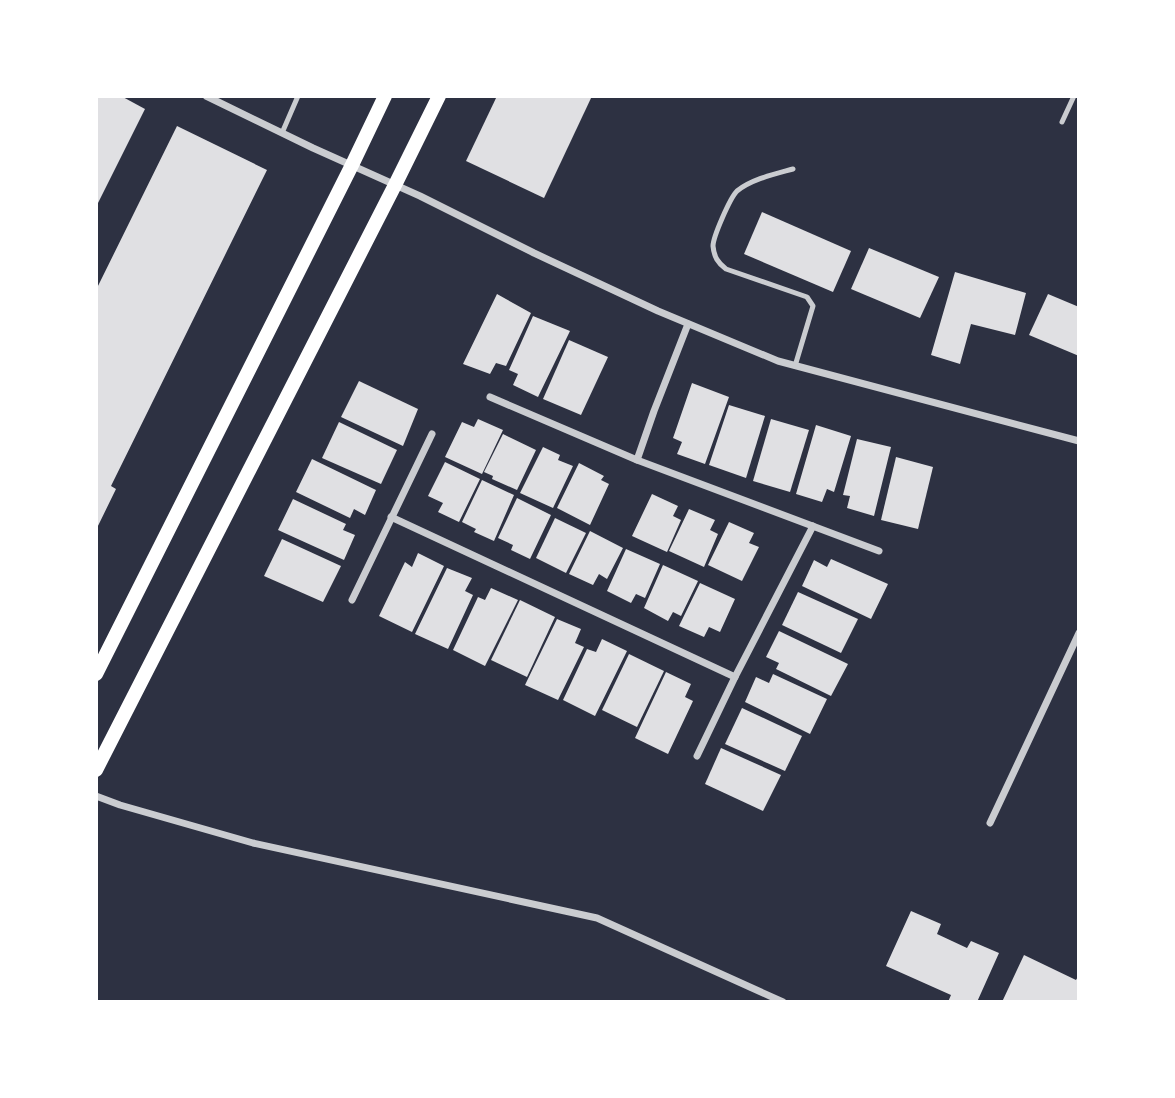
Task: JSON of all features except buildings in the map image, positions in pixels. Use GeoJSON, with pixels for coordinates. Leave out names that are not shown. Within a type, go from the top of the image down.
{"type":"FeatureCollection","features":[{"type":"Feature","properties":{"kind":"main road"},"geometry":{"type":"LineString","coordinates":[[96,674],[385,96]]}},
{"type":"Feature","properties":{"kind":"main road"},"geometry":{"type":"LineString","coordinates":[[96,770],[439,96]]}},
{"type":"Feature","properties":{"kind":"street"},"geometry":{"type":"LineString","coordinates":[[206,96],[658,312],[778,361],[1079,441]]}},
{"type":"Feature","properties":{"kind":"street"},"geometry":{"type":"LineString","coordinates":[[637,460],[653,411],[688,324]]}},
{"type":"Feature","properties":{"kind":"street"},"geometry":{"type":"LineString","coordinates":[[490,397],[637,460],[879,551]]}},
{"type":"Feature","properties":{"kind":"street"},"geometry":{"type":"LineString","coordinates":[[352,600],[432,434]]}},
{"type":"Feature","properties":{"kind":"street"},"geometry":{"type":"LineString","coordinates":[[391,517],[735,677]]}},
{"type":"Feature","properties":{"kind":"street"},"geometry":{"type":"LineString","coordinates":[[697,756],[813,526]]}},
{"type":"Feature","properties":{"kind":"street"},"geometry":{"type":"LineString","coordinates":[[990,823],[1079,633]]}},
{"type":"Feature","properties":{"kind":"street"},"geometry":{"type":"LineString","coordinates":[[96,796],[253,843],[597,918],[783,1002]]}},
{"type":"Feature","properties":{"kind":"lane"},"geometry":{"type":"LineString","coordinates":[[282,133],[298,96]]}},
{"type":"Feature","properties":{"kind":"lane"},"geometry":{"type":"LineString","coordinates":[[1062,122],[1073,96]]}},
{"type":"Feature","properties":{"kind":"lane"},"geometry":{"type":"LineString","coordinates":[[793,169],[738,191],[729,201],[713,244],[717,261],[726,269],[807,297],[813,306],[795,366]]}}]}
